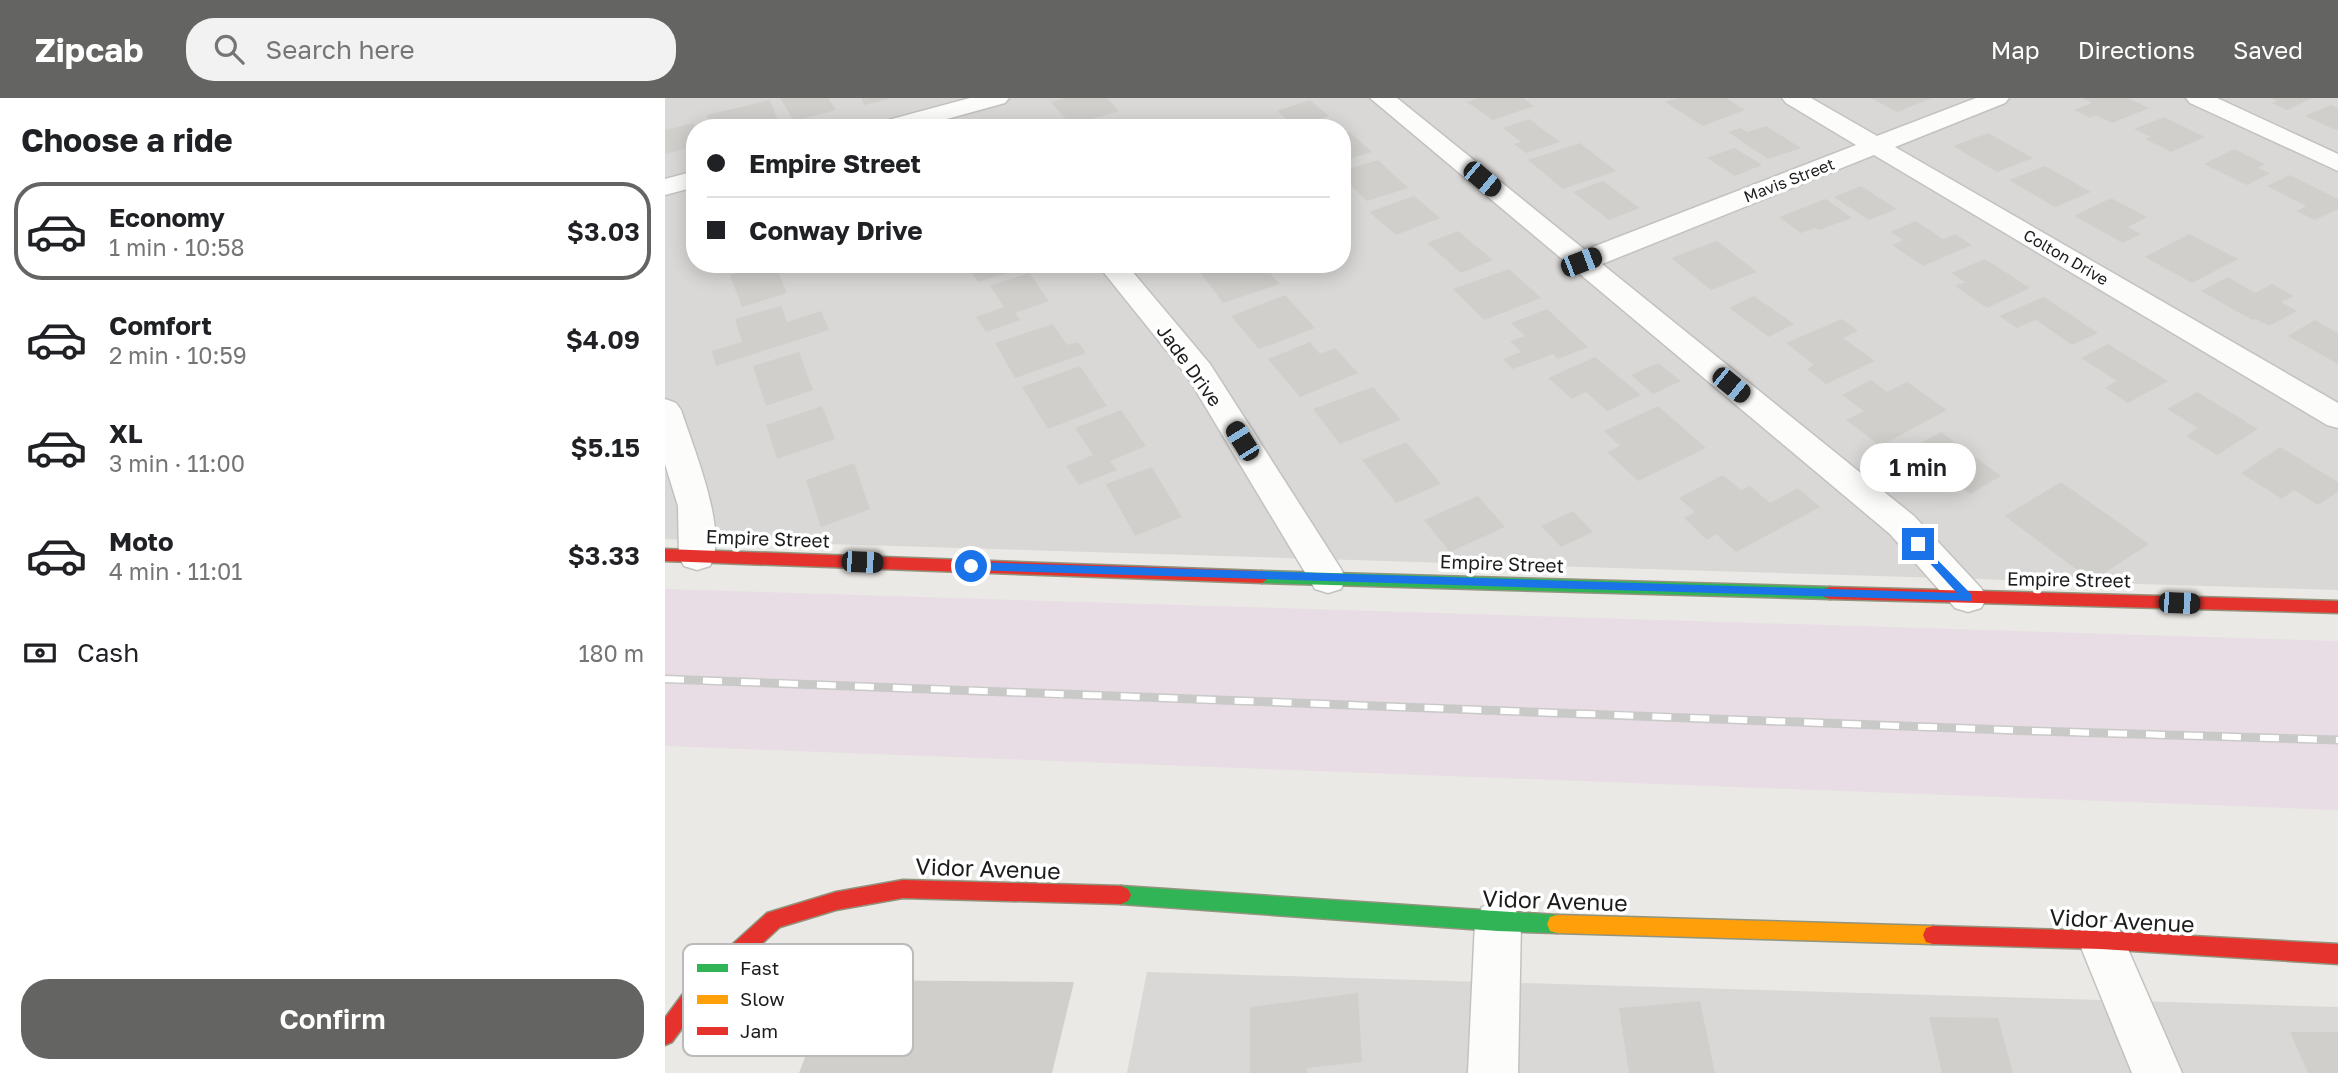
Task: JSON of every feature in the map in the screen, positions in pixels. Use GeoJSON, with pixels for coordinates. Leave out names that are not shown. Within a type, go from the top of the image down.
{"type":"FeatureCollection","features":[{"type":"Feature","properties":{"kind":"street"},"geometry":{"type":"LineString","coordinates":[[1382,98],[1902,525],[1968,598]]}},
{"type":"Feature","properties":{"kind":"street","name":"Colton Drive"},"geometry":{"type":"LineString","coordinates":[[1794,98],[2338,417]]}},
{"type":"Feature","properties":{"kind":"street","name":"Mavis Street"},"geometry":{"type":"LineString","coordinates":[[1581,262],[1997,98]]}},
{"type":"Feature","properties":{"kind":"street"},"geometry":{"type":"LineString","coordinates":[[2198,98],[2338,163]]}},
{"type":"Feature","properties":{"kind":"street"},"geometry":{"type":"LineString","coordinates":[[929,119],[992,106]]}},
{"type":"Feature","properties":{"kind":"street"},"geometry":{"type":"LineString","coordinates":[[665,187],[686,181]]}},
{"type":"Feature","properties":{"kind":"street","name":"Jade Drive"},"geometry":{"type":"LineString","coordinates":[[1118,273],[1199,372],[1328,579]]}},
{"type":"Feature","properties":{"kind":"street"},"geometry":{"type":"LineString","coordinates":[[665,410],[695,506],[681,556]]}},
{"type":"Feature","properties":{"kind":"street","name":"Empire Street"},"geometry":{"type":"LineString","coordinates":[[681,556],[1328,579],[2338,607]]}},
{"type":"Feature","properties":{"kind":"street","name":"Vidor Avenue"},"geometry":{"type":"LineString","coordinates":[[747,944],[774,920],[836,901],[904,889],[1121,895],[1498,922],[2101,940],[2338,954]]}},
{"type":"Feature","properties":{"kind":"street"},"geometry":{"type":"LineString","coordinates":[[1493,1073],[1498,922]]}},
{"type":"Feature","properties":{"kind":"street"},"geometry":{"type":"LineString","coordinates":[[2101,940],[2157,1073]]}},
{"type":"Feature","properties":{"kind":"street","name":"Vidor Avenue"},"geometry":{"type":"LineString","coordinates":[[665,1035],[683,1010]]}},
{"type":"Feature","properties":{"kind":"shaded area"},"geometry":{"type":"Polygon","coordinates":[[[665,98],[2338,98],[2338,590],[665,539],[665,98]]]}},
{"type":"Feature","properties":{"kind":"shaded area"},"geometry":{"type":"Polygon","coordinates":[[[665,589],[2338,641],[2338,810],[665,746],[665,589]]]}},
{"type":"Feature","properties":{"kind":"shaded area"},"geometry":{"type":"Polygon","coordinates":[[[1147,972],[2338,1007],[2338,1073],[1127,1073],[1147,972]]]}},
{"type":"Feature","properties":{"kind":"building"},"geometry":{"type":"Polygon","coordinates":[[[780,98],[828,98],[836,110],[802,119],[793,119],[780,98]]]}},
{"type":"Feature","properties":{"kind":"building"},"geometry":{"type":"Polygon","coordinates":[[[861,98],[889,98],[889,99],[864,105],[861,98]]]}},
{"type":"Feature","properties":{"kind":"building"},"geometry":{"type":"Polygon","coordinates":[[[1064,98],[1107,98],[1119,111],[1092,119],[1066,119],[1051,102],[1064,98]]]}},
{"type":"Feature","properties":{"kind":"building"},"geometry":{"type":"Polygon","coordinates":[[[1479,98],[1523,98],[1534,106],[1493,120],[1467,102],[1479,98]]]}},
{"type":"Feature","properties":{"kind":"building"},"geometry":{"type":"Polygon","coordinates":[[[1678,98],[1726,98],[1745,110],[1703,126],[1665,102],[1678,98]]]}},
{"type":"Feature","properties":{"kind":"building"},"geometry":{"type":"Polygon","coordinates":[[[1871,98],[1932,98],[1897,112],[1871,98]]]}},
{"type":"Feature","properties":{"kind":"building"},"geometry":{"type":"Polygon","coordinates":[[[2082,98],[2128,98],[2149,108],[2112,123],[2096,115],[2090,118],[2074,110],[2092,103],[2082,98]]]}},
{"type":"Feature","properties":{"kind":"building"},"geometry":{"type":"Polygon","coordinates":[[[2271,98],[2312,98],[2287,110],[2272,103],[2277,101],[2271,98]]]}},
{"type":"Feature","properties":{"kind":"building"},"geometry":{"type":"Polygon","coordinates":[[[770,100],[777,119],[708,119],[707,115],[770,100]]]}},
{"type":"Feature","properties":{"kind":"building"},"geometry":{"type":"Polygon","coordinates":[[[1310,100],[1329,116],[1320,119],[1286,119],[1277,111],[1310,100]]]}},
{"type":"Feature","properties":{"kind":"building"},"geometry":{"type":"Polygon","coordinates":[[[2331,105],[2338,108],[2338,131],[2305,116],[2331,105]]]}},
{"type":"Feature","properties":{"kind":"building"},"geometry":{"type":"Polygon","coordinates":[[[2164,117],[2205,137],[2171,152],[2145,139],[2150,137],[2134,129],[2164,117]]]}},
{"type":"Feature","properties":{"kind":"building"},"geometry":{"type":"Polygon","coordinates":[[[1529,119],[1560,142],[1526,153],[1514,144],[1521,142],[1503,128],[1529,119]]]}},
{"type":"Feature","properties":{"kind":"building"},"geometry":{"type":"Polygon","coordinates":[[[686,125],[686,148],[665,154],[665,130],[686,125]]]}},
{"type":"Feature","properties":{"kind":"building"},"geometry":{"type":"Polygon","coordinates":[[[1766,126],[1801,148],[1768,159],[1728,132],[1741,128],[1748,132],[1766,126]]]}},
{"type":"Feature","properties":{"kind":"building"},"geometry":{"type":"Polygon","coordinates":[[[1988,133],[2033,158],[1997,172],[1953,146],[1988,133]]]}},
{"type":"Feature","properties":{"kind":"building"},"geometry":{"type":"Polygon","coordinates":[[[1351,134],[1372,152],[1351,158],[1351,134]]]}},
{"type":"Feature","properties":{"kind":"building"},"geometry":{"type":"Polygon","coordinates":[[[1580,143],[1616,171],[1563,189],[1528,160],[1580,143]]]}},
{"type":"Feature","properties":{"kind":"building"},"geometry":{"type":"Polygon","coordinates":[[[1734,148],[1762,165],[1735,176],[1707,158],[1734,148]]]}},
{"type":"Feature","properties":{"kind":"building"},"geometry":{"type":"Polygon","coordinates":[[[2234,149],[2265,164],[2258,168],[2270,173],[2247,185],[2204,164],[2234,149]]]}},
{"type":"Feature","properties":{"kind":"building"},"geometry":{"type":"Polygon","coordinates":[[[1378,160],[1408,188],[1367,201],[1351,186],[1351,168],[1378,160]]]}},
{"type":"Feature","properties":{"kind":"building"},"geometry":{"type":"Polygon","coordinates":[[[2045,166],[2091,192],[2055,207],[2009,180],[2045,166]]]}},
{"type":"Feature","properties":{"kind":"building"},"geometry":{"type":"Polygon","coordinates":[[[2290,175],[2338,199],[2338,209],[2315,220],[2296,211],[2306,206],[2267,186],[2290,175]]]}},
{"type":"Feature","properties":{"kind":"building"},"geometry":{"type":"Polygon","coordinates":[[[1603,181],[1640,208],[1609,220],[1573,192],[1603,181]]]}},
{"type":"Feature","properties":{"kind":"building"},"geometry":{"type":"Polygon","coordinates":[[[1861,186],[1897,209],[1869,220],[1834,197],[1861,186]]]}},
{"type":"Feature","properties":{"kind":"building"},"geometry":{"type":"Polygon","coordinates":[[[1414,196],[1440,218],[1396,235],[1369,212],[1414,196]]]}},
{"type":"Feature","properties":{"kind":"building"},"geometry":{"type":"Polygon","coordinates":[[[2111,198],[2147,217],[2128,227],[2141,234],[2123,243],[2074,216],[2111,198]]]}},
{"type":"Feature","properties":{"kind":"building"},"geometry":{"type":"Polygon","coordinates":[[[1826,199],[1852,218],[1819,230],[1815,228],[1801,233],[1779,217],[1826,199]]]}},
{"type":"Feature","properties":{"kind":"building"},"geometry":{"type":"Polygon","coordinates":[[[1916,221],[1943,239],[1955,234],[1972,245],[1923,266],[1892,245],[1903,240],[1890,232],[1916,221]]]}},
{"type":"Feature","properties":{"kind":"building"},"geometry":{"type":"Polygon","coordinates":[[[1458,231],[1493,260],[1461,273],[1427,243],[1458,231]]]}},
{"type":"Feature","properties":{"kind":"building"},"geometry":{"type":"Polygon","coordinates":[[[2189,234],[2238,259],[2192,283],[2145,257],[2189,234]]]}},
{"type":"Feature","properties":{"kind":"building"},"geometry":{"type":"Polygon","coordinates":[[[1717,241],[1757,272],[1711,290],[1671,258],[1717,241]]]}},
{"type":"Feature","properties":{"kind":"building"},"geometry":{"type":"Polygon","coordinates":[[[1985,259],[2030,288],[1987,308],[1955,286],[1965,282],[1951,273],[1985,259]]]}},
{"type":"Feature","properties":{"kind":"building"},"geometry":{"type":"Polygon","coordinates":[[[1509,269],[1541,298],[1484,320],[1453,289],[1509,269]]]}},
{"type":"Feature","properties":{"kind":"building"},"geometry":{"type":"Polygon","coordinates":[[[779,273],[787,293],[742,307],[730,275],[779,273]]]}},
{"type":"Feature","properties":{"kind":"building"},"geometry":{"type":"Polygon","coordinates":[[[972,273],[1007,273],[978,282],[972,273]]]}},
{"type":"Feature","properties":{"kind":"building"},"geometry":{"type":"Polygon","coordinates":[[[1029,273],[1049,301],[1015,313],[1020,320],[986,332],[976,317],[1004,307],[990,286],[1029,273]]]}},
{"type":"Feature","properties":{"kind":"building"},"geometry":{"type":"Polygon","coordinates":[[[1201,273],[1270,273],[1279,284],[1223,303],[1201,273]]]}},
{"type":"Feature","properties":{"kind":"building"},"geometry":{"type":"Polygon","coordinates":[[[2228,277],[2255,293],[2272,284],[2294,296],[2281,302],[2297,311],[2269,326],[2252,320],[2201,291],[2228,277]]]}},
{"type":"Feature","properties":{"kind":"building"},"geometry":{"type":"Polygon","coordinates":[[[1285,295],[1315,328],[1259,349],[1231,316],[1285,295]]]}},
{"type":"Feature","properties":{"kind":"building"},"geometry":{"type":"Polygon","coordinates":[[[1754,296],[1794,324],[1769,337],[1729,308],[1754,296]]]}},
{"type":"Feature","properties":{"kind":"building"},"geometry":{"type":"Polygon","coordinates":[[[2044,297],[2098,333],[2072,345],[2036,320],[2017,328],[1999,316],[2044,297]]]}},
{"type":"Feature","properties":{"kind":"building"},"geometry":{"type":"Polygon","coordinates":[[[781,306],[787,322],[821,311],[829,330],[716,366],[712,351],[742,342],[735,319],[781,306]]]}},
{"type":"Feature","properties":{"kind":"building"},"geometry":{"type":"Polygon","coordinates":[[[1547,309],[1588,347],[1558,359],[1553,354],[1513,369],[1503,359],[1521,352],[1510,341],[1525,336],[1511,323],[1547,309]]]}},
{"type":"Feature","properties":{"kind":"building"},"geometry":{"type":"Polygon","coordinates":[[[1842,319],[1858,331],[1843,338],[1875,361],[1826,384],[1807,369],[1814,365],[1786,343],[1842,319]]]}},
{"type":"Feature","properties":{"kind":"building"},"geometry":{"type":"Polygon","coordinates":[[[2315,320],[2338,333],[2338,364],[2288,336],[2315,320]]]}},
{"type":"Feature","properties":{"kind":"building"},"geometry":{"type":"Polygon","coordinates":[[[1053,324],[1067,345],[1078,342],[1086,353],[1015,378],[995,343],[1053,324]]]}},
{"type":"Feature","properties":{"kind":"building"},"geometry":{"type":"Polygon","coordinates":[[[1310,342],[1320,354],[1335,348],[1358,373],[1300,397],[1268,359],[1310,342]]]}},
{"type":"Feature","properties":{"kind":"building"},"geometry":{"type":"Polygon","coordinates":[[[2108,344],[2168,381],[2128,403],[2105,388],[2117,381],[2081,358],[2108,344]]]}},
{"type":"Feature","properties":{"kind":"building"},"geometry":{"type":"Polygon","coordinates":[[[799,352],[813,390],[766,406],[753,366],[799,352]]]}},
{"type":"Feature","properties":{"kind":"building"},"geometry":{"type":"Polygon","coordinates":[[[1595,357],[1641,395],[1607,411],[1586,392],[1572,399],[1548,378],[1595,357]]]}},
{"type":"Feature","properties":{"kind":"building"},"geometry":{"type":"Polygon","coordinates":[[[1658,363],[1681,381],[1653,394],[1631,375],[1658,363]]]}},
{"type":"Feature","properties":{"kind":"building"},"geometry":{"type":"Polygon","coordinates":[[[1080,366],[1107,406],[1048,429],[1022,387],[1080,366]]]}},
{"type":"Feature","properties":{"kind":"building"},"geometry":{"type":"Polygon","coordinates":[[[1871,380],[1887,392],[1907,382],[1947,410],[1880,446],[1846,420],[1864,411],[1842,395],[1871,380]]]}},
{"type":"Feature","properties":{"kind":"building"},"geometry":{"type":"Polygon","coordinates":[[[1373,387],[1401,420],[1340,444],[1313,409],[1373,387]]]}},
{"type":"Feature","properties":{"kind":"building"},"geometry":{"type":"Polygon","coordinates":[[[2197,392],[2258,429],[2217,455],[2186,436],[2198,428],[2167,409],[2197,392]]]}},
{"type":"Feature","properties":{"kind":"building"},"geometry":{"type":"Polygon","coordinates":[[[822,406],[835,439],[777,459],[766,425],[822,406]]]}},
{"type":"Feature","properties":{"kind":"building"},"geometry":{"type":"Polygon","coordinates":[[[1658,406],[1706,448],[1638,481],[1607,452],[1620,446],[1604,431],[1658,406]]]}},
{"type":"Feature","properties":{"kind":"building"},"geometry":{"type":"Polygon","coordinates":[[[1121,410],[1146,446],[1110,461],[1117,470],[1079,485],[1066,466],[1093,455],[1075,428],[1121,410]]]}},
{"type":"Feature","properties":{"kind":"building"},"geometry":{"type":"Polygon","coordinates":[[[1941,432],[2001,476],[1970,494],[1910,449],[1941,432]]]}},
{"type":"Feature","properties":{"kind":"building"},"geometry":{"type":"Polygon","coordinates":[[[1406,442],[1441,484],[1396,503],[1362,460],[1406,442]]]}},
{"type":"Feature","properties":{"kind":"building"},"geometry":{"type":"Polygon","coordinates":[[[2280,447],[2338,482],[2338,492],[2318,505],[2294,490],[2282,499],[2241,473],[2280,447]]]}},
{"type":"Feature","properties":{"kind":"building"},"geometry":{"type":"Polygon","coordinates":[[[854,463],[870,509],[821,527],[806,480],[854,463]]]}},
{"type":"Feature","properties":{"kind":"building"},"geometry":{"type":"Polygon","coordinates":[[[1152,467],[1182,517],[1135,536],[1106,484],[1152,467]]]}},
{"type":"Feature","properties":{"kind":"building"},"geometry":{"type":"Polygon","coordinates":[[[1723,475],[1741,490],[1750,486],[1770,503],[1798,488],[1820,507],[1736,552],[1716,534],[1707,540],[1684,518],[1695,512],[1679,498],[1723,475]]]}},
{"type":"Feature","properties":{"kind":"building"},"geometry":{"type":"Polygon","coordinates":[[[2061,482],[2149,544],[2092,581],[2005,516],[2061,482]]]}},
{"type":"Feature","properties":{"kind":"building"},"geometry":{"type":"Polygon","coordinates":[[[1478,496],[1505,527],[1450,552],[1424,520],[1478,496]]]}},
{"type":"Feature","properties":{"kind":"building"},"geometry":{"type":"Polygon","coordinates":[[[1573,511],[1593,532],[1561,547],[1541,526],[1573,511]]]}},
{"type":"Feature","properties":{"kind":"building"},"geometry":{"type":"Polygon","coordinates":[[[913,981],[1074,982],[1052,1073],[799,1073],[806,1056],[913,1056],[913,981]]]}},
{"type":"Feature","properties":{"kind":"building"},"geometry":{"type":"Polygon","coordinates":[[[1358,993],[1362,1062],[1307,1068],[1307,1073],[1250,1073],[1250,1007],[1358,993]]]}},
{"type":"Feature","properties":{"kind":"building"},"geometry":{"type":"Polygon","coordinates":[[[1700,1001],[1715,1073],[1629,1073],[1619,1008],[1700,1001]]]}},
{"type":"Feature","properties":{"kind":"building"},"geometry":{"type":"Polygon","coordinates":[[[1929,1017],[1998,1018],[2013,1073],[1942,1073],[1929,1017]]]}},
{"type":"Feature","properties":{"kind":"building"},"geometry":{"type":"Polygon","coordinates":[[[2290,1032],[2338,1032],[2338,1073],[2308,1073],[2290,1032]]]}},
{"type":"Feature","properties":{"kind":"railway"},"geometry":{"type":"LineString","coordinates":[[665,679],[2033,731],[2338,740]]}},
{"type":"Feature","properties":{"kind":"traffic: fast"},"geometry":{"type":"LineString","coordinates":[[1262,577],[1830,593]]}},
{"type":"Feature","properties":{"kind":"traffic: fast"},"geometry":{"type":"LineString","coordinates":[[1121,895],[1557,924]]}},
{"type":"Feature","properties":{"kind":"traffic: slow"},"geometry":{"type":"LineString","coordinates":[[1557,924],[1933,935]]}},
{"type":"Feature","properties":{"kind":"traffic: jam"},"geometry":{"type":"LineString","coordinates":[[665,555],[1262,577]]}},
{"type":"Feature","properties":{"kind":"traffic: jam"},"geometry":{"type":"LineString","coordinates":[[1830,593],[2338,607]]}},
{"type":"Feature","properties":{"kind":"traffic: jam"},"geometry":{"type":"LineString","coordinates":[[747,944],[774,920],[836,901],[903,889],[1121,895]]}},
{"type":"Feature","properties":{"kind":"traffic: jam"},"geometry":{"type":"LineString","coordinates":[[1933,935],[2101,940],[2338,954]]}},
{"type":"Feature","properties":{"kind":"traffic: jam"},"geometry":{"type":"LineString","coordinates":[[665,1035],[683,1010]]}},
{"type":"Feature","properties":{"kind":"route"},"geometry":{"type":"LineString","coordinates":[[971,566],[1968,598],[1918,544]]}}]}
